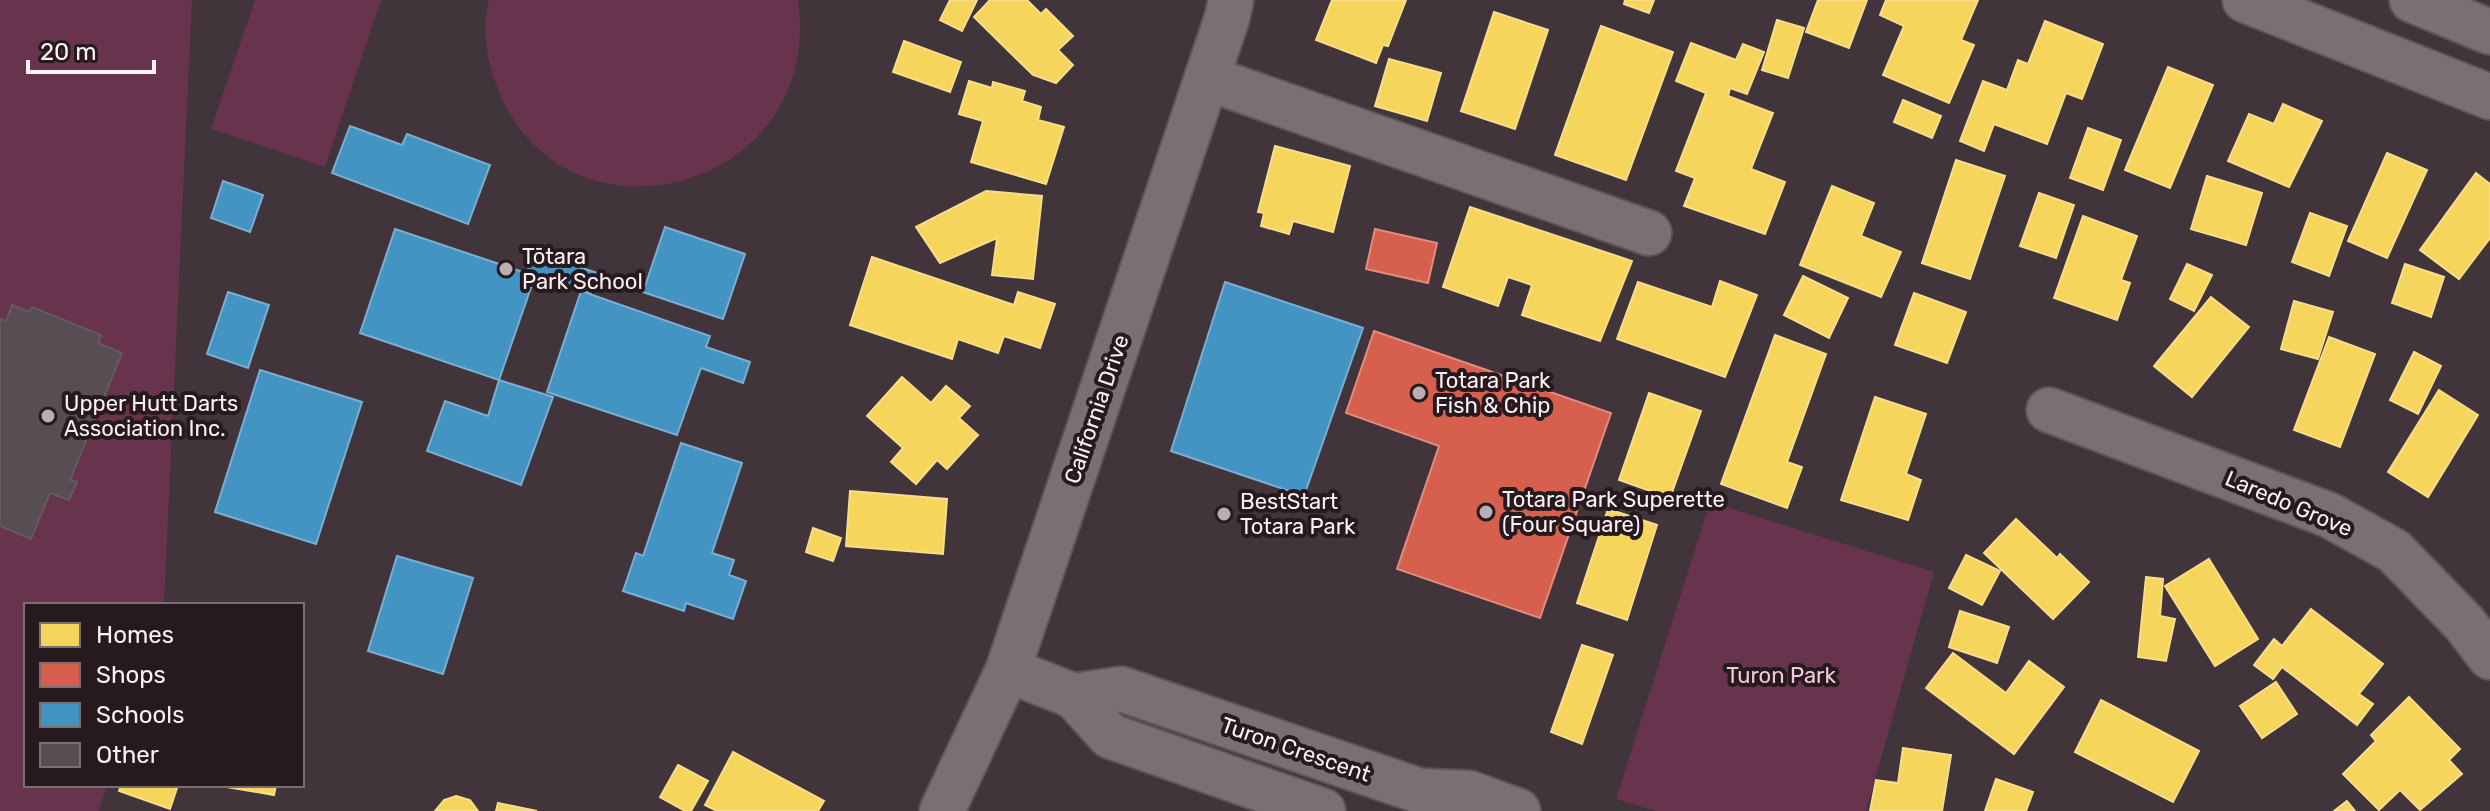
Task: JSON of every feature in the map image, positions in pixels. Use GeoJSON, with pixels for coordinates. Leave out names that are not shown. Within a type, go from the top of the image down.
{"type":"FeatureCollection","features":[{"type":"Feature","properties":{"kind":"street","name":"California Drive"},"geometry":{"type":"LineString","coordinates":[[942,811],[1008,670],[1231,0]]}},
{"type":"Feature","properties":{"kind":"street"},"geometry":{"type":"LineString","coordinates":[[2245,0],[2490,97]]}},
{"type":"Feature","properties":{"kind":"street"},"geometry":{"type":"LineString","coordinates":[[2412,0],[2490,32]]}},
{"type":"Feature","properties":{"kind":"street"},"geometry":{"type":"LineString","coordinates":[[1207,78],[1649,233]]}},
{"type":"Feature","properties":{"kind":"street","name":"Laredo Grove"},"geometry":{"type":"LineString","coordinates":[[2049,410],[2329,515],[2394,551],[2464,623],[2490,657]]}},
{"type":"Feature","properties":{"kind":"street","name":"Turon Crescent"},"geometry":{"type":"LineString","coordinates":[[1008,670],[1074,696],[1110,736],[1323,811]]}},
{"type":"Feature","properties":{"kind":"street","name":"Turon Crescent"},"geometry":{"type":"LineString","coordinates":[[1074,696],[1121,689],[1420,791],[1469,793],[1518,811]]}},
{"type":"Feature","properties":{"kind":"green space"},"geometry":{"type":"Polygon","coordinates":[[[0,0],[192,0],[164,603],[24,603],[24,787],[106,787],[99,811],[0,811],[0,0]]]}},
{"type":"Feature","properties":{"kind":"green space"},"geometry":{"type":"Polygon","coordinates":[[[255,0],[381,0],[325,167],[211,129],[255,0]]]}},
{"type":"Feature","properties":{"kind":"green space"},"geometry":{"type":"Polygon","coordinates":[[[489,0],[798,0],[796,66],[772,119],[732,158],[682,181],[627,186],[574,173],[528,139],[493,74],[486,32],[489,0]]]}},
{"type":"Feature","properties":{"kind":"green space","name":"Turon Park"},"geometry":{"type":"Polygon","coordinates":[[[1710,502],[1934,572],[1866,811],[1655,811],[1616,799],[1710,502]]]}},
{"type":"Feature","properties":{"kind":"building: Homes"},"geometry":{"type":"Polygon","coordinates":[[[950,0],[977,0],[962,31],[940,20],[950,0]]]}},
{"type":"Feature","properties":{"kind":"building: Homes"},"geometry":{"type":"Polygon","coordinates":[[[990,0],[1027,0],[1041,14],[1046,9],[1073,36],[1058,50],[1073,65],[1056,83],[1033,75],[974,17],[990,0]]]}},
{"type":"Feature","properties":{"kind":"building: Homes"},"geometry":{"type":"Polygon","coordinates":[[[1332,0],[1406,0],[1388,46],[1383,45],[1376,63],[1316,40],[1332,0]]]}},
{"type":"Feature","properties":{"kind":"building: Homes"},"geometry":{"type":"Polygon","coordinates":[[[1625,0],[1654,0],[1649,13],[1624,4],[1625,0]]]}},
{"type":"Feature","properties":{"kind":"building: Homes"},"geometry":{"type":"Polygon","coordinates":[[[1818,0],[1867,0],[1849,48],[1806,32],[1818,0]]]}},
{"type":"Feature","properties":{"kind":"building: Homes"},"geometry":{"type":"Polygon","coordinates":[[[1886,0],[1978,0],[1961,40],[1974,45],[1949,103],[1883,75],[1904,26],[1880,15],[1886,0]]]}},
{"type":"Feature","properties":{"kind":"building: Homes"},"geometry":{"type":"Polygon","coordinates":[[[1494,12],[1548,30],[1515,129],[1461,111],[1494,12]]]}},
{"type":"Feature","properties":{"kind":"building: Homes"},"geometry":{"type":"Polygon","coordinates":[[[1777,20],[1804,28],[1788,78],[1762,70],[1777,20]]]}},
{"type":"Feature","properties":{"kind":"building: Homes"},"geometry":{"type":"Polygon","coordinates":[[[2045,21],[2103,44],[2082,99],[2066,93],[2047,144],[1994,124],[1984,151],[1960,141],[1983,81],[2007,90],[2018,60],[2028,64],[2045,21]]]}},
{"type":"Feature","properties":{"kind":"building: Homes"},"geometry":{"type":"Polygon","coordinates":[[[1601,26],[1673,52],[1626,180],[1555,155],[1601,26]]]}},
{"type":"Feature","properties":{"kind":"building: Homes"},"geometry":{"type":"Polygon","coordinates":[[[904,41],[961,62],[950,92],[893,72],[904,41]]]}},
{"type":"Feature","properties":{"kind":"building: Homes"},"geometry":{"type":"Polygon","coordinates":[[[1691,43],[1736,60],[1743,44],[1764,52],[1747,94],[1730,88],[1728,96],[1773,113],[1751,169],[1785,182],[1765,234],[1684,206],[1695,178],[1676,171],[1706,93],[1676,81],[1691,43]]]}},
{"type":"Feature","properties":{"kind":"building: Homes"},"geometry":{"type":"Polygon","coordinates":[[[1389,59],[1441,73],[1427,121],[1375,106],[1389,59]]]}},
{"type":"Feature","properties":{"kind":"building: Homes"},"geometry":{"type":"Polygon","coordinates":[[[2168,67],[2213,85],[2170,188],[2125,170],[2168,67]]]}},
{"type":"Feature","properties":{"kind":"building: Homes"},"geometry":{"type":"Polygon","coordinates":[[[969,81],[992,88],[993,82],[1025,91],[1022,101],[1041,107],[1038,120],[1064,127],[1046,184],[971,162],[983,121],[959,114],[969,81]]]}},
{"type":"Feature","properties":{"kind":"building: Homes"},"geometry":{"type":"Polygon","coordinates":[[[1903,100],[1941,116],[1932,138],[1894,122],[1903,100]]]}},
{"type":"Feature","properties":{"kind":"building: Homes"},"geometry":{"type":"Polygon","coordinates":[[[2283,104],[2322,121],[2289,187],[2228,161],[2249,114],[2274,124],[2283,104]]]}},
{"type":"Feature","properties":{"kind":"building: Homes"},"geometry":{"type":"Polygon","coordinates":[[[2088,128],[2121,140],[2103,190],[2070,178],[2088,128]]]}},
{"type":"Feature","properties":{"kind":"building: Homes"},"geometry":{"type":"Polygon","coordinates":[[[1275,146],[1350,166],[1333,232],[1293,221],[1289,234],[1261,226],[1264,213],[1258,212],[1275,146]]]}},
{"type":"Feature","properties":{"kind":"building: Homes"},"geometry":{"type":"Polygon","coordinates":[[[2387,153],[2427,170],[2387,258],[2348,241],[2387,153]]]}},
{"type":"Feature","properties":{"kind":"building: Homes"},"geometry":{"type":"Polygon","coordinates":[[[1956,160],[2005,176],[1970,279],[1922,263],[1956,160]]]}},
{"type":"Feature","properties":{"kind":"building: Homes"},"geometry":{"type":"Polygon","coordinates":[[[2476,173],[2490,184],[2490,238],[2459,279],[2420,250],[2476,173]]]}},
{"type":"Feature","properties":{"kind":"building: Homes"},"geometry":{"type":"Polygon","coordinates":[[[2207,176],[2262,193],[2246,245],[2191,229],[2207,176]]]}},
{"type":"Feature","properties":{"kind":"building: Homes"},"geometry":{"type":"Polygon","coordinates":[[[1832,186],[1874,203],[1861,236],[1901,252],[1881,297],[1800,265],[1832,186]]]}},
{"type":"Feature","properties":{"kind":"building: Homes"},"geometry":{"type":"Polygon","coordinates":[[[986,191],[1042,196],[1033,279],[992,275],[997,238],[940,263],[916,227],[986,191]]]}},
{"type":"Feature","properties":{"kind":"building: Homes"},"geometry":{"type":"Polygon","coordinates":[[[2039,193],[2074,205],[2056,258],[2020,246],[2039,193]]]}},
{"type":"Feature","properties":{"kind":"building: Homes"},"geometry":{"type":"Polygon","coordinates":[[[1470,207],[1632,261],[1600,341],[1522,315],[1532,285],[1508,277],[1498,306],[1443,287],[1470,207]]]}},
{"type":"Feature","properties":{"kind":"building: Homes"},"geometry":{"type":"Polygon","coordinates":[[[2310,213],[2347,226],[2329,276],[2292,262],[2310,213]]]}},
{"type":"Feature","properties":{"kind":"building: Homes"},"geometry":{"type":"Polygon","coordinates":[[[2083,216],[2137,236],[2121,280],[2130,283],[2117,320],[2054,298],[2083,216]]]}},
{"type":"Feature","properties":{"kind":"building: Homes"},"geometry":{"type":"Polygon","coordinates":[[[872,257],[1014,305],[1018,292],[1055,304],[1040,348],[1004,336],[998,353],[958,339],[952,359],[850,325],[872,257]]]}},
{"type":"Feature","properties":{"kind":"building: Homes"},"geometry":{"type":"Polygon","coordinates":[[[2187,264],[2212,275],[2194,311],[2170,299],[2187,264]]]}},
{"type":"Feature","properties":{"kind":"building: Homes"},"geometry":{"type":"Polygon","coordinates":[[[2405,264],[2444,277],[2431,317],[2392,303],[2405,264]]]}},
{"type":"Feature","properties":{"kind":"building: Homes"},"geometry":{"type":"Polygon","coordinates":[[[1803,276],[1848,298],[1829,338],[1784,315],[1803,276]]]}},
{"type":"Feature","properties":{"kind":"building: Homes"},"geometry":{"type":"Polygon","coordinates":[[[1720,281],[1757,295],[1725,377],[1617,339],[1638,282],[1712,307],[1720,281]]]}},
{"type":"Feature","properties":{"kind":"building: Homes"},"geometry":{"type":"Polygon","coordinates":[[[1914,293],[1966,312],[1947,363],[1895,345],[1914,293]]]}},
{"type":"Feature","properties":{"kind":"building: Homes"},"geometry":{"type":"Polygon","coordinates":[[[2211,297],[2249,327],[2192,397],[2154,366],[2211,297]]]}},
{"type":"Feature","properties":{"kind":"building: Homes"},"geometry":{"type":"Polygon","coordinates":[[[2294,301],[2333,312],[2318,359],[2281,349],[2294,301]]]}},
{"type":"Feature","properties":{"kind":"building: Homes"},"geometry":{"type":"Polygon","coordinates":[[[1775,335],[1826,354],[1787,462],[1802,467],[1787,508],[1721,484],[1775,335]]]}},
{"type":"Feature","properties":{"kind":"building: Homes"},"geometry":{"type":"Polygon","coordinates":[[[2329,337],[2375,354],[2340,447],[2294,430],[2329,337]]]}},
{"type":"Feature","properties":{"kind":"building: Homes"},"geometry":{"type":"Polygon","coordinates":[[[2414,352],[2441,366],[2418,414],[2390,400],[2414,352]]]}},
{"type":"Feature","properties":{"kind":"building: Homes"},"geometry":{"type":"Polygon","coordinates":[[[902,377],[931,403],[946,386],[970,406],[959,418],[978,435],[947,469],[937,460],[916,484],[891,462],[903,448],[867,416],[902,377]]]}},
{"type":"Feature","properties":{"kind":"building: Homes"},"geometry":{"type":"Polygon","coordinates":[[[2439,390],[2478,415],[2428,497],[2388,472],[2439,390]]]}},
{"type":"Feature","properties":{"kind":"building: Homes"},"geometry":{"type":"Polygon","coordinates":[[[1649,393],[1701,411],[1670,498],[1619,480],[1649,393]]]}},
{"type":"Feature","properties":{"kind":"building: Homes"},"geometry":{"type":"Polygon","coordinates":[[[1875,397],[1926,414],[1906,474],[1921,480],[1908,520],[1841,500],[1875,397]]]}},
{"type":"Feature","properties":{"kind":"building: Homes"},"geometry":{"type":"Polygon","coordinates":[[[850,491],[947,499],[943,554],[846,546],[850,491]]]}},
{"type":"Feature","properties":{"kind":"building: Homes"},"geometry":{"type":"Polygon","coordinates":[[[1608,509],[1657,525],[1627,620],[1577,603],[1608,509]]]}},
{"type":"Feature","properties":{"kind":"building: Homes"},"geometry":{"type":"Polygon","coordinates":[[[2016,519],[2057,558],[2060,554],[2089,582],[2053,619],[1984,553],[2016,519]]]}},
{"type":"Feature","properties":{"kind":"building: Homes"},"geometry":{"type":"Polygon","coordinates":[[[813,528],[841,538],[833,561],[806,552],[813,528]]]}},
{"type":"Feature","properties":{"kind":"building: Homes"},"geometry":{"type":"Polygon","coordinates":[[[1966,555],[2000,571],[1982,605],[1949,588],[1966,555]]]}},
{"type":"Feature","properties":{"kind":"building: Homes"},"geometry":{"type":"Polygon","coordinates":[[[2209,559],[2258,639],[2215,666],[2165,586],[2209,559]]]}},
{"type":"Feature","properties":{"kind":"building: Homes"},"geometry":{"type":"Polygon","coordinates":[[[2146,577],[2163,579],[2160,616],[2175,619],[2166,661],[2138,657],[2146,577]]]}},
{"type":"Feature","properties":{"kind":"building: Homes"},"geometry":{"type":"Polygon","coordinates":[[[2311,609],[2383,664],[2359,694],[2373,704],[2357,725],[2282,667],[2273,679],[2254,665],[2274,639],[2282,646],[2311,609]]]}},
{"type":"Feature","properties":{"kind":"building: Homes"},"geometry":{"type":"Polygon","coordinates":[[[1960,611],[2009,627],[1997,663],[1949,647],[1960,611]]]}},
{"type":"Feature","properties":{"kind":"building: Homes"},"geometry":{"type":"Polygon","coordinates":[[[1582,645],[1613,655],[1582,744],[1551,732],[1582,645]]]}},
{"type":"Feature","properties":{"kind":"building: Homes"},"geometry":{"type":"Polygon","coordinates":[[[1953,653],[2006,693],[2029,661],[2064,687],[2014,754],[1926,688],[1953,653]]]}},
{"type":"Feature","properties":{"kind":"building: Homes"},"geometry":{"type":"Polygon","coordinates":[[[2276,682],[2297,714],[2262,738],[2240,706],[2276,682]]]}},
{"type":"Feature","properties":{"kind":"building: Homes"},"geometry":{"type":"Polygon","coordinates":[[[2409,697],[2460,749],[2449,760],[2462,774],[2420,810],[2400,790],[2379,810],[2343,774],[2376,741],[2371,735],[2409,697]]]}},
{"type":"Feature","properties":{"kind":"building: Homes"},"geometry":{"type":"Polygon","coordinates":[[[2101,700],[2199,751],[2173,802],[2075,752],[2101,700]]]}},
{"type":"Feature","properties":{"kind":"building: Homes"},"geometry":{"type":"Polygon","coordinates":[[[1903,748],[1951,755],[1942,811],[1870,811],[1876,780],[1898,783],[1903,748]]]}},
{"type":"Feature","properties":{"kind":"building: Homes"},"geometry":{"type":"Polygon","coordinates":[[[733,752],[824,801],[818,811],[717,811],[705,805],[733,752]]]}},
{"type":"Feature","properties":{"kind":"building: Homes"},"geometry":{"type":"Polygon","coordinates":[[[678,765],[708,781],[691,811],[685,811],[660,797],[678,765]]]}},
{"type":"Feature","properties":{"kind":"building: Homes"},"geometry":{"type":"Polygon","coordinates":[[[1996,779],[2033,792],[2026,811],[1985,811],[1996,779]]]}},
{"type":"Feature","properties":{"kind":"building: Homes"},"geometry":{"type":"Polygon","coordinates":[[[120,787],[177,787],[170,809],[119,791],[120,787]]]}},
{"type":"Feature","properties":{"kind":"building: Homes"},"geometry":{"type":"Polygon","coordinates":[[[227,787],[276,787],[274,795],[227,787]]]}},
{"type":"Feature","properties":{"kind":"building: Homes"},"geometry":{"type":"Polygon","coordinates":[[[456,796],[470,800],[478,811],[435,811],[444,800],[456,796]]]}},
{"type":"Feature","properties":{"kind":"building: Homes"},"geometry":{"type":"Polygon","coordinates":[[[2347,801],[2355,811],[2334,811],[2347,801]]]}},
{"type":"Feature","properties":{"kind":"building: Homes"},"geometry":{"type":"Polygon","coordinates":[[[498,803],[537,811],[496,811],[498,803]]]}},
{"type":"Feature","properties":{"kind":"building: Shops"},"geometry":{"type":"Polygon","coordinates":[[[1375,229],[1437,243],[1428,283],[1366,269],[1375,229]]]}},
{"type":"Feature","properties":{"kind":"building: Shops"},"geometry":{"type":"Polygon","coordinates":[[[1374,331],[1611,413],[1540,618],[1397,569],[1439,446],[1346,413],[1374,331]]]}},
{"type":"Feature","properties":{"kind":"building: Schools"},"geometry":{"type":"Polygon","coordinates":[[[350,126],[402,145],[407,134],[490,165],[468,224],[332,173],[350,126]]]}},
{"type":"Feature","properties":{"kind":"building: Schools"},"geometry":{"type":"Polygon","coordinates":[[[223,181],[263,195],[250,232],[211,218],[223,181]]]}},
{"type":"Feature","properties":{"kind":"building: Schools"},"geometry":{"type":"Polygon","coordinates":[[[665,227],[745,254],[723,319],[643,292],[665,227]]]}},
{"type":"Feature","properties":{"kind":"building: Schools"},"geometry":{"type":"Polygon","coordinates":[[[395,229],[535,276],[499,380],[360,333],[395,229]]]}},
{"type":"Feature","properties":{"kind":"building: Schools"},"geometry":{"type":"Polygon","coordinates":[[[534,252],[597,273],[591,293],[527,272],[534,252]]]}},
{"type":"Feature","properties":{"kind":"building: Schools","name":"BestStart Totara Park"},"geometry":{"type":"Polygon","coordinates":[[[1225,282],[1363,328],[1304,496],[1171,451],[1225,282]]]}},
{"type":"Feature","properties":{"kind":"building: Schools"},"geometry":{"type":"Polygon","coordinates":[[[581,291],[710,336],[706,347],[750,362],[743,383],[701,368],[677,435],[547,392],[581,291]]]}},
{"type":"Feature","properties":{"kind":"building: Schools"},"geometry":{"type":"Polygon","coordinates":[[[228,292],[269,305],[248,368],[207,354],[228,292]]]}},
{"type":"Feature","properties":{"kind":"building: Schools"},"geometry":{"type":"Polygon","coordinates":[[[260,370],[362,402],[316,544],[215,512],[260,370]]]}},
{"type":"Feature","properties":{"kind":"building: Schools"},"geometry":{"type":"Polygon","coordinates":[[[499,380],[553,397],[521,485],[427,451],[445,401],[488,416],[499,380]]]}},
{"type":"Feature","properties":{"kind":"building: Schools"},"geometry":{"type":"Polygon","coordinates":[[[681,443],[742,463],[712,553],[734,560],[729,575],[746,581],[733,619],[686,603],[684,611],[623,591],[636,553],[643,556],[681,443]]]}},
{"type":"Feature","properties":{"kind":"building: Schools"},"geometry":{"type":"Polygon","coordinates":[[[397,556],[473,578],[443,674],[368,651],[397,556]]]}},
{"type":"Feature","properties":{"kind":"building: Other","name":"Upper Hutt Darts Association Inc."},"geometry":{"type":"Polygon","coordinates":[[[12,305],[29,312],[32,307],[101,335],[98,343],[122,353],[70,480],[77,482],[69,500],[50,493],[31,539],[0,526],[0,319],[6,321],[12,305]]]}},
{"type":"Feature","properties":{"kind":"place","name":"Tōtara Park School"},"geometry":{"type":"Point","coordinates":[506,269]}},
{"type":"Feature","properties":{"kind":"place","name":"Totara Park Fish & Chip"},"geometry":{"type":"Point","coordinates":[1419,393]}},
{"type":"Feature","properties":{"kind":"place","name":"Upper Hutt Darts Association Inc."},"geometry":{"type":"Point","coordinates":[48,416]}},
{"type":"Feature","properties":{"kind":"place","name":"Totara Park Superette (Four Square)"},"geometry":{"type":"Point","coordinates":[1486,512]}},
{"type":"Feature","properties":{"kind":"place","name":"BestStart Totara Park"},"geometry":{"type":"Point","coordinates":[1224,514]}}]}
